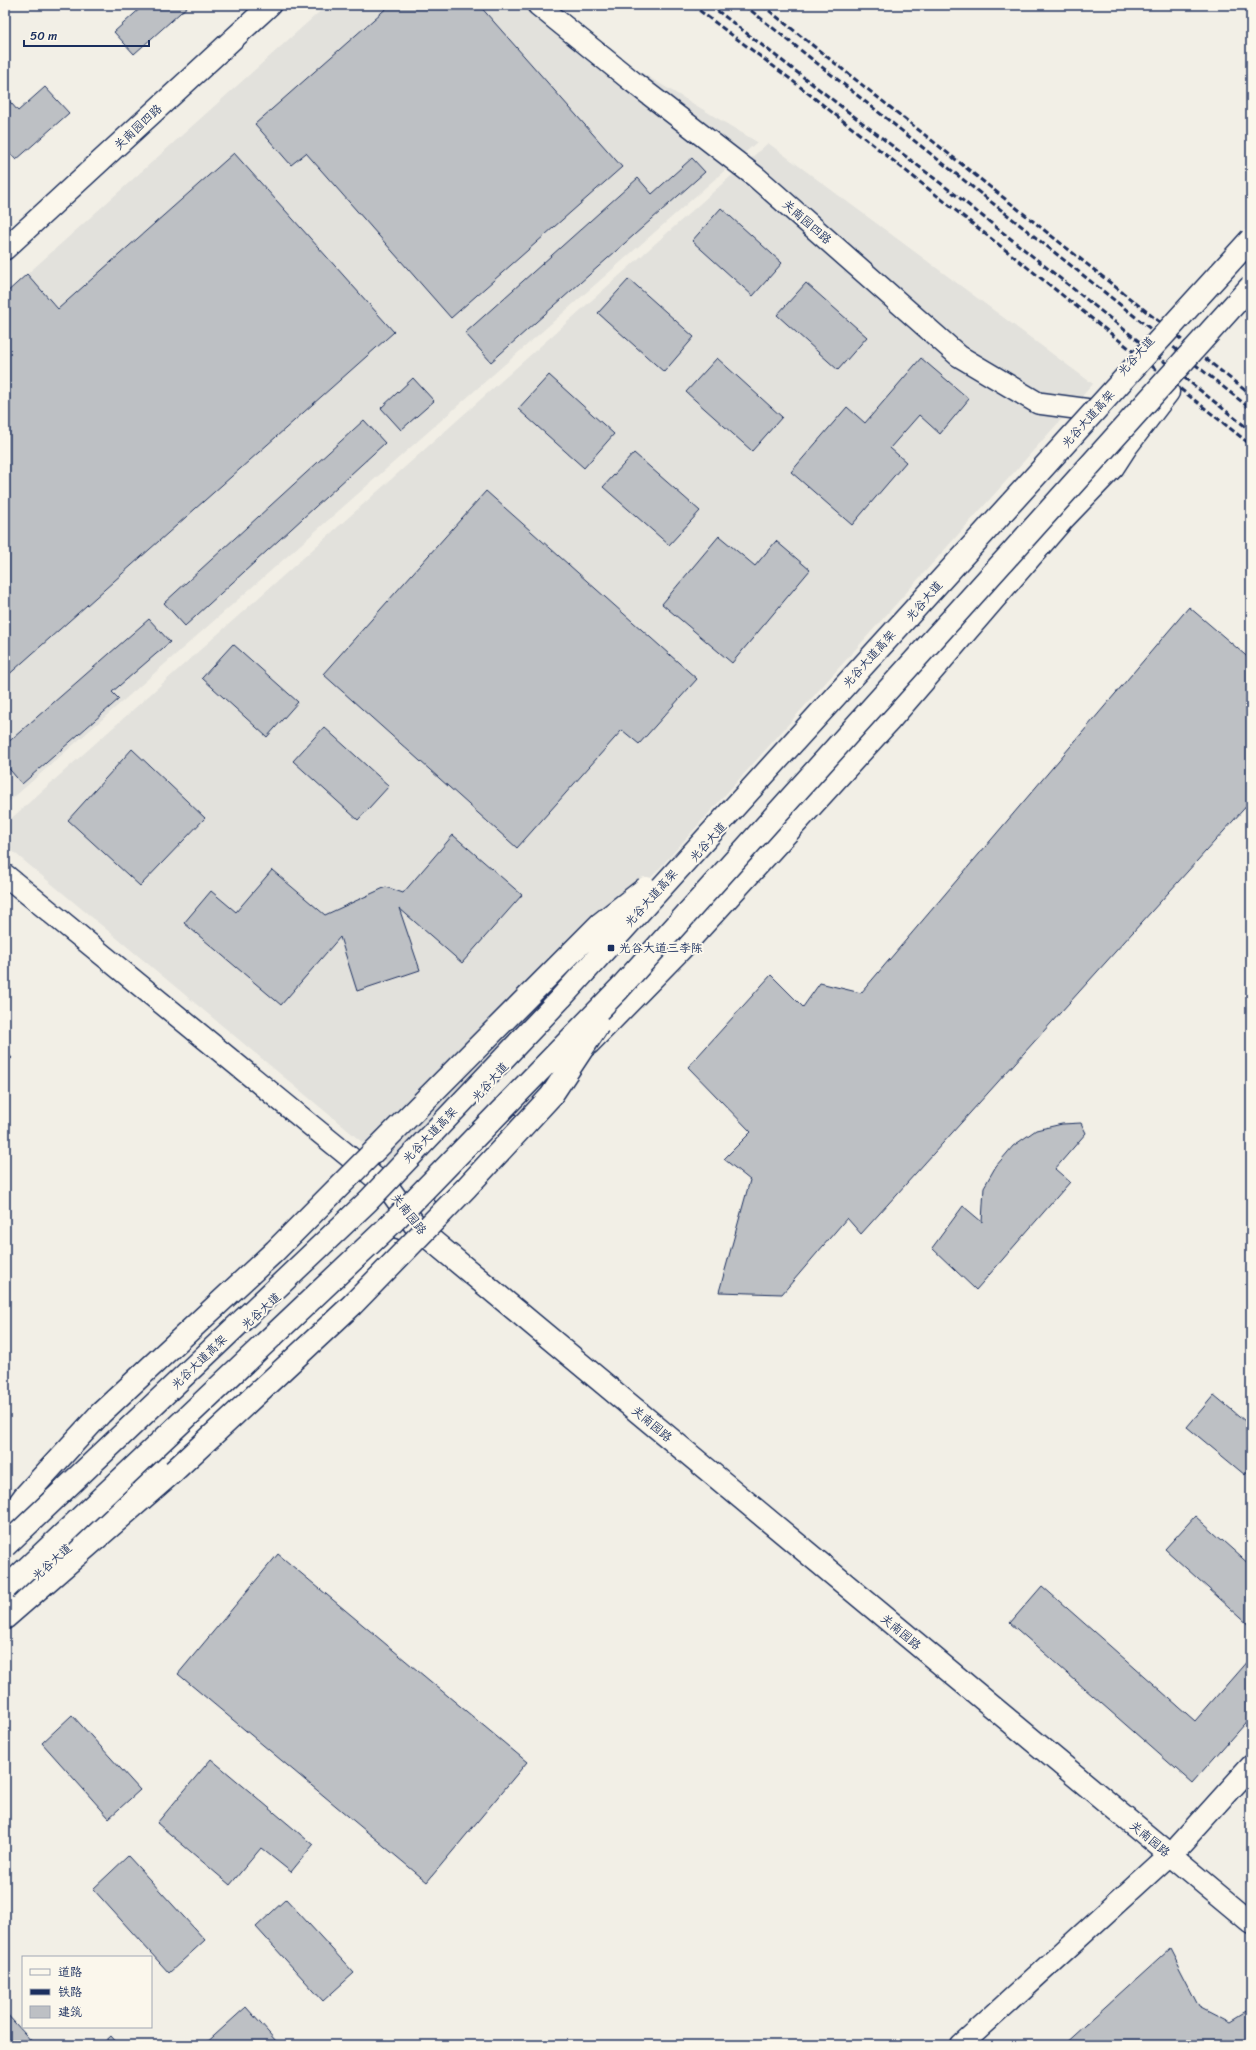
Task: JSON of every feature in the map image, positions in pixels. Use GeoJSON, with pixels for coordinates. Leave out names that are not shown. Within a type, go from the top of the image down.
{"type":"FeatureCollection","features":[{"type":"Feature","properties":{"kind":"main road","name":"光谷大道"},"geometry":{"type":"LineString","coordinates":[[5,1536],[159,1403],[344,1237],[390,1190],[847,688],[1024,488],[1090,410],[1251,227]]}},
{"type":"Feature","properties":{"kind":"main road","name":"光谷大道高架"},"geometry":{"type":"LineString","coordinates":[[5,1546],[368,1200],[561,998],[1251,239]]}},
{"type":"Feature","properties":{"kind":"main road"},"geometry":{"type":"LineString","coordinates":[[5,1589],[390,1225],[627,980],[1251,286]]}},
{"type":"Feature","properties":{"kind":"main road","name":"光谷大道"},"geometry":{"type":"LineString","coordinates":[[5,1604],[186,1444],[422,1223],[476,1161],[680,950],[889,721],[1063,519],[1113,467],[1159,402],[1251,300]]}},
{"type":"Feature","properties":{"kind":"main road"},"geometry":{"type":"LineString","coordinates":[[5,1523],[24,1497],[102,1413],[275,1251],[600,924],[693,852]]}},
{"type":"Feature","properties":{"kind":"main road"},"geometry":{"type":"LineString","coordinates":[[5,1618],[174,1471],[352,1305],[466,1188],[551,1096],[627,980]]}},
{"type":"Feature","properties":{"kind":"main road","name":"关南园路"},"geometry":{"type":"LineString","coordinates":[[390,1190],[422,1223],[1173,1851],[1251,1922]]}},
{"type":"Feature","properties":{"kind":"main road","name":"关南园路"},"geometry":{"type":"LineString","coordinates":[[1173,1851],[1251,1909]]}},
{"type":"Feature","properties":{"kind":"street","name":"关南园四路"},"geometry":{"type":"LineString","coordinates":[[5,248],[270,5]]}},
{"type":"Feature","properties":{"kind":"street","name":"关南园四路"},"geometry":{"type":"LineString","coordinates":[[538,5],[632,82],[756,176],[960,356],[1038,403],[1090,410]]}},
{"type":"Feature","properties":{"kind":"street"},"geometry":{"type":"LineString","coordinates":[[5,875],[390,1190]]}},
{"type":"Feature","properties":{"kind":"street"},"geometry":{"type":"LineString","coordinates":[[961,2045],[1173,1851],[1251,1766]]}},
{"type":"Feature","properties":{"kind":"shaded area"},"geometry":{"type":"Polygon","coordinates":[[[327,5],[529,5],[757,142],[5,805],[5,294],[327,5]]]}},
{"type":"Feature","properties":{"kind":"shaded area"},"geometry":{"type":"Polygon","coordinates":[[[768,143],[1093,384],[392,1167],[5,845],[5,824],[768,143]]]}},
{"type":"Feature","properties":{"kind":"building"},"geometry":{"type":"Polygon","coordinates":[[[144,5],[189,5],[134,54],[114,32],[144,5]]]}},
{"type":"Feature","properties":{"kind":"building"},"geometry":{"type":"Polygon","coordinates":[[[390,5],[479,5],[622,167],[451,318],[306,153],[291,165],[255,124],[390,5]]]}},
{"type":"Feature","properties":{"kind":"building"},"geometry":{"type":"Polygon","coordinates":[[[45,87],[69,113],[16,160],[5,148],[5,96],[18,111],[45,87]]]}},
{"type":"Feature","properties":{"kind":"building"},"geometry":{"type":"Polygon","coordinates":[[[234,153],[394,332],[5,678],[5,294],[27,274],[58,309],[234,153]]]}},
{"type":"Feature","properties":{"kind":"building"},"geometry":{"type":"Polygon","coordinates":[[[692,158],[705,172],[491,362],[465,333],[638,178],[652,194],[692,158]]]}},
{"type":"Feature","properties":{"kind":"building"},"geometry":{"type":"Polygon","coordinates":[[[721,208],[782,263],[753,296],[692,241],[721,208]]]}},
{"type":"Feature","properties":{"kind":"building"},"geometry":{"type":"Polygon","coordinates":[[[629,279],[694,337],[664,372],[598,313],[629,279]]]}},
{"type":"Feature","properties":{"kind":"building"},"geometry":{"type":"Polygon","coordinates":[[[806,283],[867,337],[838,370],[777,315],[806,283]]]}},
{"type":"Feature","properties":{"kind":"building"},"geometry":{"type":"Polygon","coordinates":[[[717,358],[782,417],[752,451],[686,392],[717,358]]]}},
{"type":"Feature","properties":{"kind":"building"},"geometry":{"type":"Polygon","coordinates":[[[921,358],[969,399],[940,434],[919,415],[890,448],[906,462],[852,525],[791,472],[847,407],[865,423],[921,358]]]}},
{"type":"Feature","properties":{"kind":"building"},"geometry":{"type":"Polygon","coordinates":[[[549,375],[614,434],[584,468],[518,409],[549,375]]]}},
{"type":"Feature","properties":{"kind":"building"},"geometry":{"type":"Polygon","coordinates":[[[413,378],[434,401],[401,430],[381,408],[413,378]]]}},
{"type":"Feature","properties":{"kind":"building"},"geometry":{"type":"Polygon","coordinates":[[[364,420],[385,443],[185,626],[164,603],[364,420]]]}},
{"type":"Feature","properties":{"kind":"building"},"geometry":{"type":"Polygon","coordinates":[[[634,453],[700,511],[669,545],[603,487],[634,453]]]}},
{"type":"Feature","properties":{"kind":"building"},"geometry":{"type":"Polygon","coordinates":[[[486,491],[697,679],[639,744],[622,730],[517,848],[323,674],[486,491]]]}},
{"type":"Feature","properties":{"kind":"building"},"geometry":{"type":"Polygon","coordinates":[[[719,536],[755,566],[776,541],[810,570],[732,663],[662,604],[719,536]]]}},
{"type":"Feature","properties":{"kind":"building"},"geometry":{"type":"Polygon","coordinates":[[[1189,607],[1251,660],[1251,801],[861,1234],[847,1218],[782,1294],[719,1292],[750,1180],[724,1159],[751,1132],[688,1067],[771,975],[803,1007],[820,983],[861,993],[1189,607]]]}},
{"type":"Feature","properties":{"kind":"building"},"geometry":{"type":"Polygon","coordinates":[[[149,619],[170,642],[112,692],[119,699],[22,784],[5,764],[5,745],[149,619]]]}},
{"type":"Feature","properties":{"kind":"building"},"geometry":{"type":"Polygon","coordinates":[[[233,644],[298,702],[267,737],[202,678],[233,644]]]}},
{"type":"Feature","properties":{"kind":"building"},"geometry":{"type":"Polygon","coordinates":[[[324,727],[389,786],[358,820],[293,761],[324,727]]]}},
{"type":"Feature","properties":{"kind":"building"},"geometry":{"type":"Polygon","coordinates":[[[132,749],[205,818],[140,886],[68,820],[132,749]]]}},
{"type":"Feature","properties":{"kind":"building"},"geometry":{"type":"Polygon","coordinates":[[[453,835],[522,895],[462,963],[399,908],[420,970],[357,991],[340,937],[281,1005],[184,923],[211,891],[236,912],[272,870],[325,915],[386,887],[403,893],[453,835]]]}},
{"type":"Feature","properties":{"kind":"building"},"geometry":{"type":"Polygon","coordinates":[[[5,1050],[12,1058],[5,1064],[5,1050]]]}},
{"type":"Feature","properties":{"kind":"building"},"geometry":{"type":"Polygon","coordinates":[[[1081,1123],[1086,1133],[1055,1169],[1070,1182],[976,1290],[932,1248],[963,1206],[982,1222],[984,1187],[996,1166],[1013,1146],[1036,1130],[1062,1124],[1081,1123]]]}},
{"type":"Feature","properties":{"kind":"building"},"geometry":{"type":"Polygon","coordinates":[[[1214,1395],[1251,1426],[1251,1468],[1245,1475],[1187,1427],[1214,1395]]]}},
{"type":"Feature","properties":{"kind":"building"},"geometry":{"type":"Polygon","coordinates":[[[1195,1516],[1251,1566],[1251,1627],[1165,1549],[1195,1516]]]}},
{"type":"Feature","properties":{"kind":"building"},"geometry":{"type":"Polygon","coordinates":[[[278,1554],[527,1762],[427,1882],[178,1674],[278,1554]]]}},
{"type":"Feature","properties":{"kind":"building"},"geometry":{"type":"Polygon","coordinates":[[[1042,1586],[1195,1721],[1249,1659],[1251,1661],[1251,1716],[1192,1783],[1010,1623],[1042,1586]]]}},
{"type":"Feature","properties":{"kind":"building"},"geometry":{"type":"Polygon","coordinates":[[[72,1715],[140,1790],[109,1818],[42,1743],[72,1715]]]}},
{"type":"Feature","properties":{"kind":"building"},"geometry":{"type":"Polygon","coordinates":[[[211,1759],[313,1845],[291,1872],[261,1848],[230,1885],[157,1823],[211,1759]]]}},
{"type":"Feature","properties":{"kind":"building"},"geometry":{"type":"Polygon","coordinates":[[[128,1856],[205,1940],[169,1973],[93,1889],[128,1856]]]}},
{"type":"Feature","properties":{"kind":"building"},"geometry":{"type":"Polygon","coordinates":[[[286,1899],[354,1973],[323,2001],[256,1927],[286,1899]]]}},
{"type":"Feature","properties":{"kind":"building"},"geometry":{"type":"Polygon","coordinates":[[[1169,1949],[1199,2007],[1230,2023],[1251,2010],[1251,2045],[1063,2045],[1169,1949]]]}},
{"type":"Feature","properties":{"kind":"building"},"geometry":{"type":"Polygon","coordinates":[[[246,2007],[276,2041],[271,2045],[204,2045],[246,2007]]]}},
{"type":"Feature","properties":{"kind":"building"},"geometry":{"type":"Polygon","coordinates":[[[5,2012],[35,2045],[5,2045],[5,2012]]]}},
{"type":"Feature","properties":{"kind":"building"},"geometry":{"type":"Polygon","coordinates":[[[111,2036],[119,2045],[101,2045],[111,2036]]]}},
{"type":"Feature","properties":{"kind":"railway"},"geometry":{"type":"LineString","coordinates":[[692,5],[789,78],[1251,445]]}},
{"type":"Feature","properties":{"kind":"railway"},"geometry":{"type":"LineString","coordinates":[[710,5],[961,199],[1251,431]]}},
{"type":"Feature","properties":{"kind":"railway"},"geometry":{"type":"LineString","coordinates":[[744,5],[1251,409]]}},
{"type":"Feature","properties":{"kind":"railway"},"geometry":{"type":"LineString","coordinates":[[762,5],[1251,395]]}},
{"type":"Feature","properties":{"kind":"place","name":"光谷大道三李陈"},"geometry":{"type":"Point","coordinates":[611,948]}}]}
